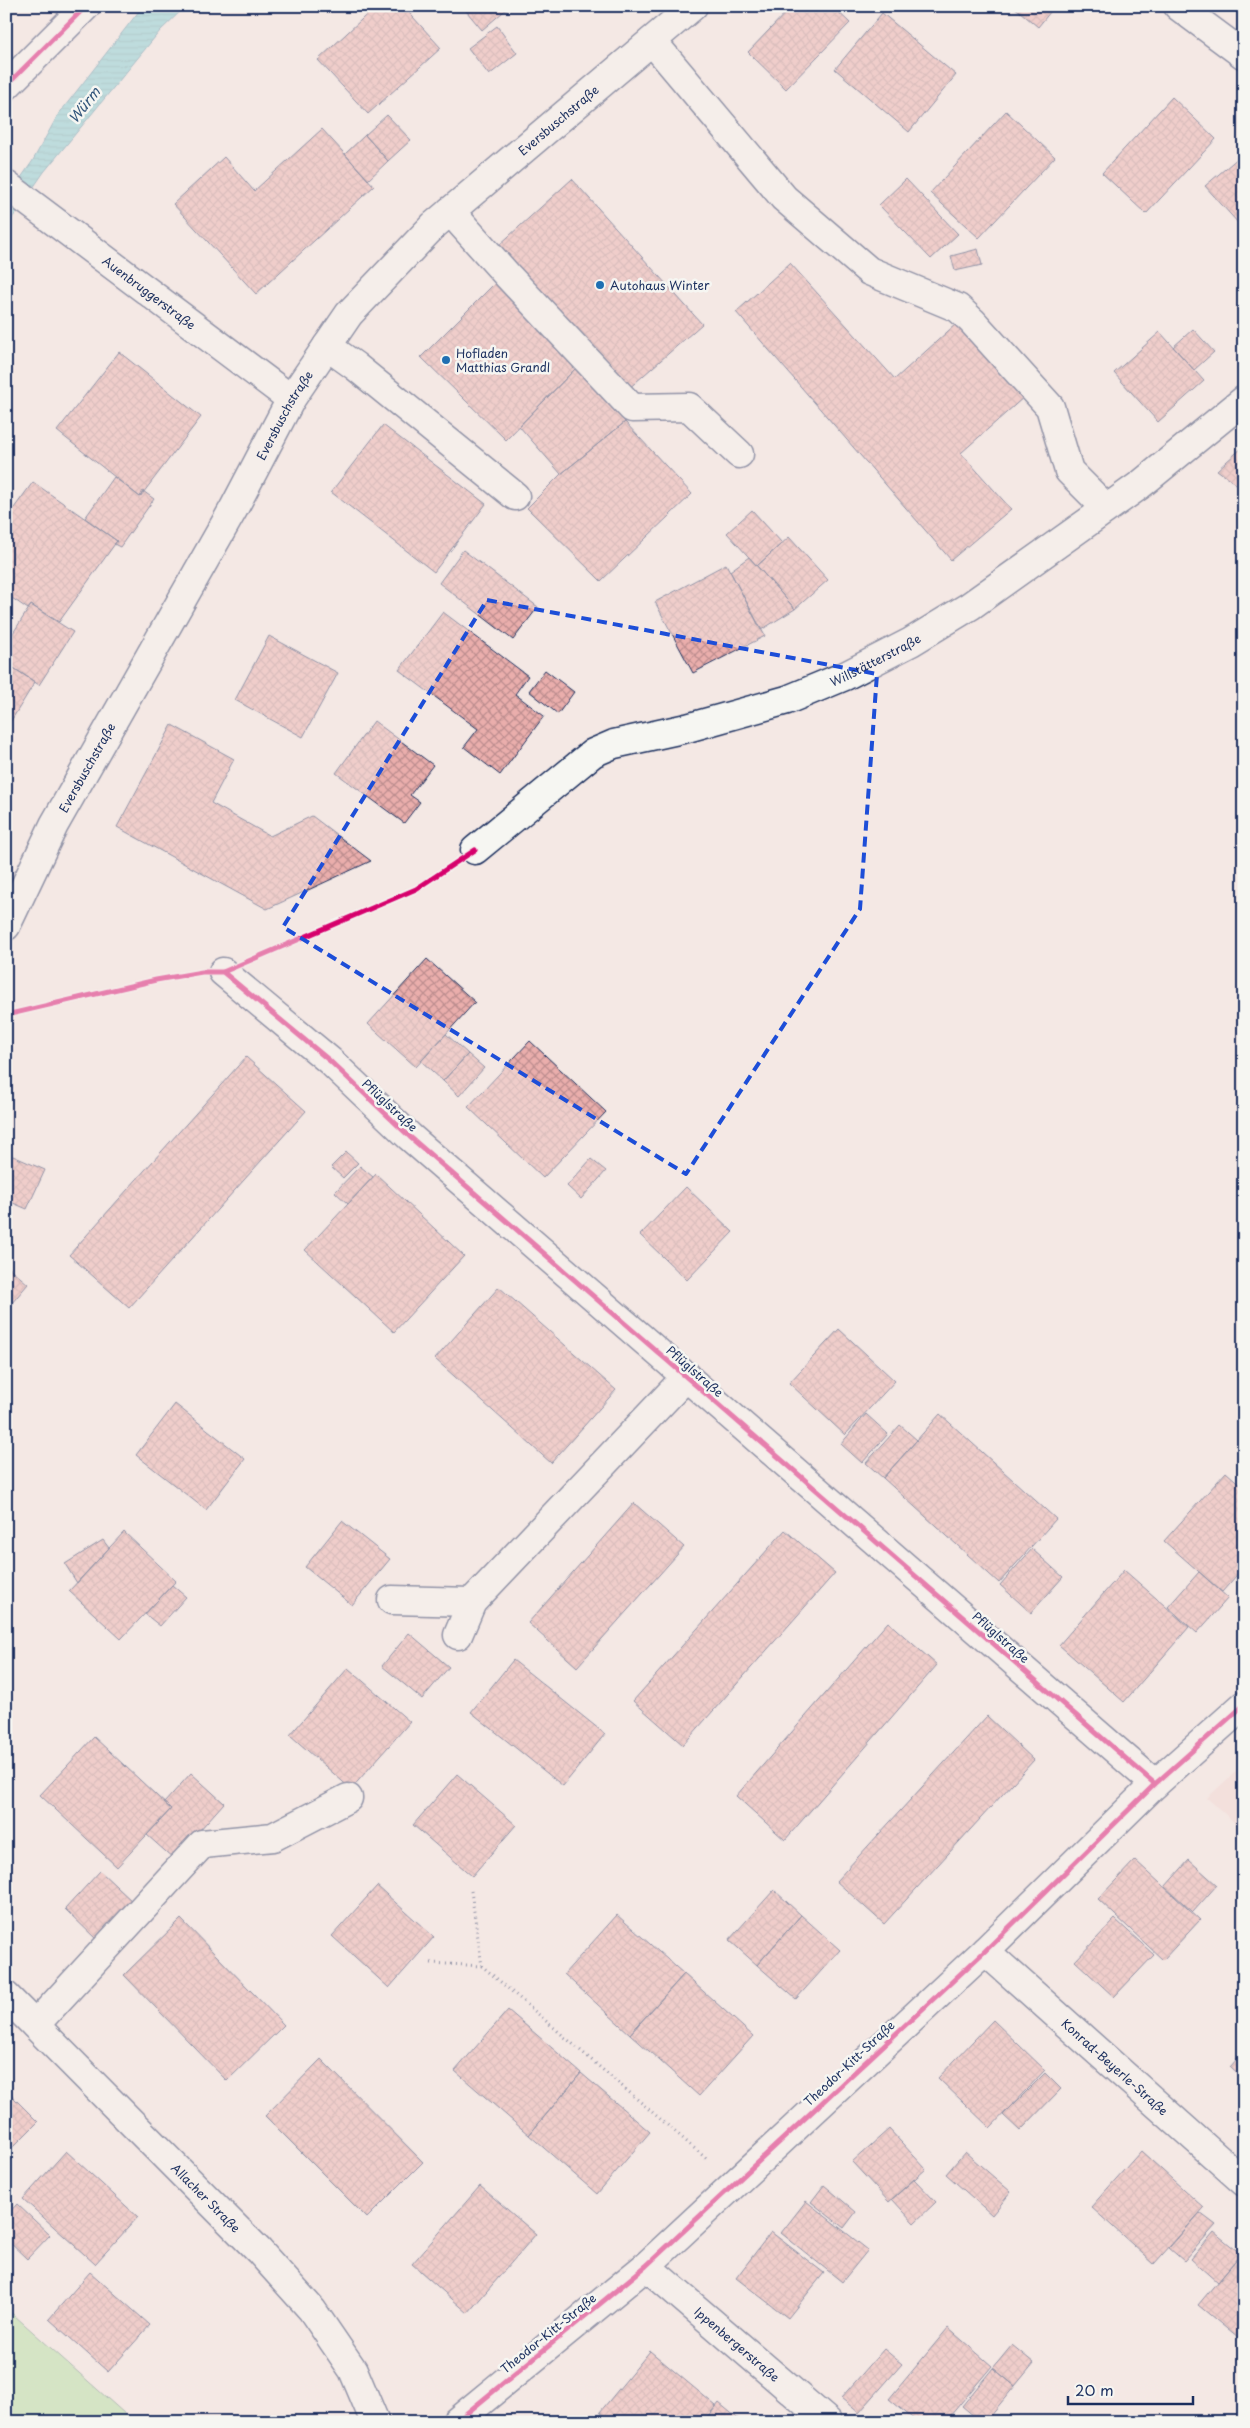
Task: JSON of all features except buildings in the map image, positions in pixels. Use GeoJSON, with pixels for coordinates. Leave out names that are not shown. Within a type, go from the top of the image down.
{"type":"FeatureCollection","features":[{"type":"Feature","properties":{"kind":"street"},"geometry":{"type":"LineString","coordinates":[[6,86],[86,6]]}},
{"type":"Feature","properties":{"kind":"street","name":"Eversbuschstraße"},"geometry":{"type":"LineString","coordinates":[[6,926],[54,825],[234,508],[292,399],[349,314],[434,225],[693,6]]}},
{"type":"Feature","properties":{"kind":"street"},"geometry":{"type":"LineString","coordinates":[[1178,6],[1244,55]]}},
{"type":"Feature","properties":{"kind":"street"},"geometry":{"type":"LineString","coordinates":[[652,41],[784,198],[868,271],[958,308],[972,321],[1050,407],[1069,471],[1106,508]]}},
{"type":"Feature","properties":{"kind":"street","name":"Auenbruggerstraße"},"geometry":{"type":"LineString","coordinates":[[6,185],[292,399]]}},
{"type":"Feature","properties":{"kind":"street"},"geometry":{"type":"LineString","coordinates":[[450,211],[508,276],[632,408],[689,407],[739,454]]}},
{"type":"Feature","properties":{"kind":"street"},"geometry":{"type":"LineString","coordinates":[[327,346],[355,366],[514,496]]}},
{"type":"Feature","properties":{"kind":"street","name":"Willstätterstraße"},"geometry":{"type":"LineString","coordinates":[[474,850],[593,753],[614,744],[687,728],[787,700],[846,676],[911,642],[970,606],[1140,484],[1244,400]]}},
{"type":"Feature","properties":{"kind":"street","name":"Pflüglstraße"},"geometry":{"type":"LineString","coordinates":[[223,972],[330,1061],[410,1137],[1155,1784]]}},
{"type":"Feature","properties":{"kind":"street"},"geometry":{"type":"LineString","coordinates":[[458,1635],[472,1602],[687,1376]]}},
{"type":"Feature","properties":{"kind":"street"},"geometry":{"type":"LineString","coordinates":[[392,1600],[472,1602]]}},
{"type":"Feature","properties":{"kind":"street","name":"Theodor-Kitt-Straße"},"geometry":{"type":"LineString","coordinates":[[456,2422],[646,2266],[985,1952],[1155,1784],[1241,1714]]}},
{"type":"Feature","properties":{"kind":"street"},"geometry":{"type":"LineString","coordinates":[[35,2025],[202,1844],[273,1838],[348,1798]]}},
{"type":"Feature","properties":{"kind":"street","name":"Konrad-Beyerle-Straße"},"geometry":{"type":"LineString","coordinates":[[985,1952],[1244,2182]]}},
{"type":"Feature","properties":{"kind":"street","name":"Allacher Straße"},"geometry":{"type":"LineString","coordinates":[[6,1996],[259,2251],[312,2310],[353,2370],[375,2422]]}},
{"type":"Feature","properties":{"kind":"street","name":"Ippenbergerstraße"},"geometry":{"type":"LineString","coordinates":[[646,2266],[828,2422]]}},
{"type":"Feature","properties":{"kind":"path"},"geometry":{"type":"LineString","coordinates":[[471,1891],[482,1966]]}},
{"type":"Feature","properties":{"kind":"path"},"geometry":{"type":"LineString","coordinates":[[431,1963],[482,1966],[735,2183]]}},
{"type":"Feature","properties":{"kind":"highlighted area"},"geometry":{"type":"Polygon","coordinates":[[[487,600],[877,674],[860,909],[686,1174],[283,927],[487,600]]]}},
{"type":"Feature","properties":{"kind":"shaded area"},"geometry":{"type":"Polygon","coordinates":[[[1244,1764],[1244,1831],[1207,1798],[1244,1764]]]}},
{"type":"Feature","properties":{"kind":"green space"},"geometry":{"type":"Polygon","coordinates":[[[6,2308],[134,2422],[6,2422],[6,2308]]]}},
{"type":"Feature","properties":{"kind":"water","name":"Würm"},"geometry":{"type":"Polygon","coordinates":[[[143,6],[186,6],[160,31],[44,172],[6,227],[6,199],[32,162],[58,115],[143,6]]]}},
{"type":"Feature","properties":{"kind":"cycle path"},"geometry":{"type":"LineString","coordinates":[[6,86],[86,6]]}},
{"type":"Feature","properties":{"kind":"cycle path"},"geometry":{"type":"LineString","coordinates":[[6,1015],[156,980],[202,972],[223,972],[416,889],[475,850]]}},
{"type":"Feature","properties":{"kind":"cycle path"},"geometry":{"type":"LineString","coordinates":[[223,972],[330,1061],[410,1137],[1155,1784]]}},
{"type":"Feature","properties":{"kind":"cycle path"},"geometry":{"type":"LineString","coordinates":[[456,2422],[646,2266],[985,1951],[1155,1784],[1244,1705]]}},
{"type":"Feature","properties":{"kind":"place","name":"Autohaus Winter"},"geometry":{"type":"Point","coordinates":[600,285]}},
{"type":"Feature","properties":{"kind":"place","name":"Hofladen Matthias Grandl"},"geometry":{"type":"Point","coordinates":[446,360]}}]}
